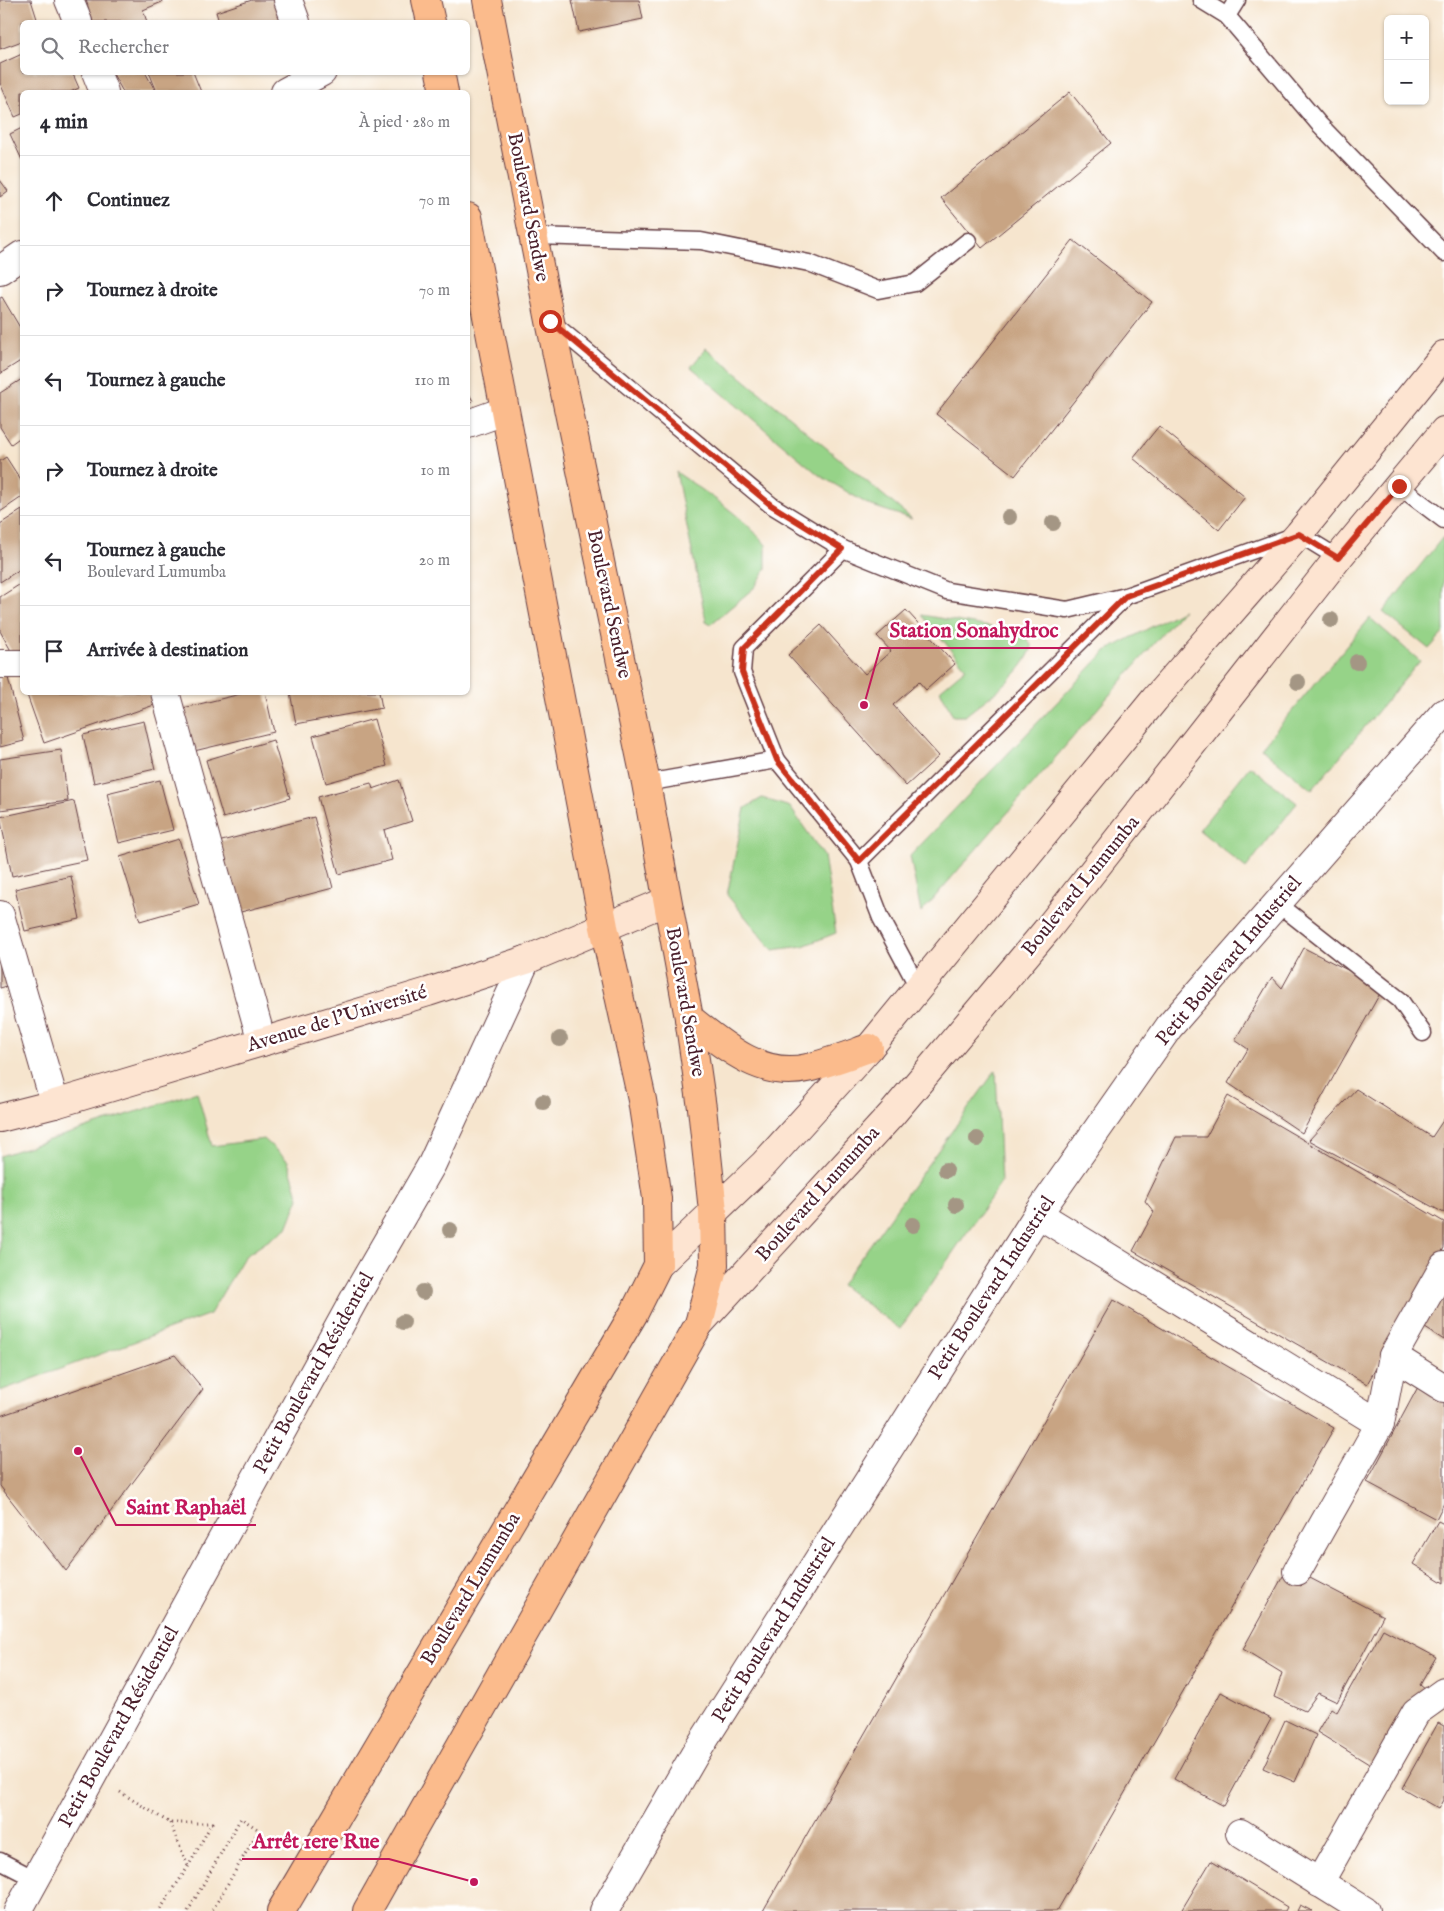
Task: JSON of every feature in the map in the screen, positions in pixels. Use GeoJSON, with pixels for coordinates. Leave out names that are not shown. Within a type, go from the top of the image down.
{"type":"FeatureCollection","features":[{"type":"Feature","properties":{"kind":"highway"},"geometry":{"type":"LineString","coordinates":[[426,0],[430,20]]}},
{"type":"Feature","properties":{"kind":"highway","name":"Boulevard Sendwe"},"geometry":{"type":"LineString","coordinates":[[488,0],[550,321],[646,783],[689,1018],[702,1108],[713,1211]]}},
{"type":"Feature","properties":{"kind":"highway"},"geometry":{"type":"LineString","coordinates":[[441,75],[444,90]]}},
{"type":"Feature","properties":{"kind":"highway"},"geometry":{"type":"LineString","coordinates":[[470,228],[604,928]]}},
{"type":"Feature","properties":{"kind":"highway","name":"Boulevard Lumumba"},"geometry":{"type":"LineString","coordinates":[[281,1911],[629,1321],[658,1265],[657,1198],[642,1100],[604,928]]}},
{"type":"Feature","properties":{"kind":"highway"},"geometry":{"type":"LineString","coordinates":[[689,1018],[731,1052],[771,1069],[806,1069],[869,1048]]}},
{"type":"Feature","properties":{"kind":"highway","name":"Boulevard Lumumba"},"geometry":{"type":"LineString","coordinates":[[367,1911],[699,1324],[714,1265],[713,1211]]}},
{"type":"Feature","properties":{"kind":"main road","name":"Boulevard Lumumba"},"geometry":{"type":"LineString","coordinates":[[658,1265],[764,1164],[869,1048],[1155,700],[1299,534],[1444,355]]}},
{"type":"Feature","properties":{"kind":"main road","name":"Boulevard Lumumba"},"geometry":{"type":"LineString","coordinates":[[699,1324],[892,1114],[1046,931],[1338,558],[1444,432]]}},
{"type":"Feature","properties":{"kind":"main road","name":"Avenue de l’Université"},"geometry":{"type":"LineString","coordinates":[[0,1118],[55,1104],[428,992],[526,960],[667,901]]}},
{"type":"Feature","properties":{"kind":"street"},"geometry":{"type":"LineString","coordinates":[[70,0],[77,20]]}},
{"type":"Feature","properties":{"kind":"street"},"geometry":{"type":"LineString","coordinates":[[288,0],[295,20]]}},
{"type":"Feature","properties":{"kind":"street"},"geometry":{"type":"LineString","coordinates":[[97,75],[103,90]]}},
{"type":"Feature","properties":{"kind":"street"},"geometry":{"type":"LineString","coordinates":[[288,90],[314,75]]}},
{"type":"Feature","properties":{"kind":"street"},"geometry":{"type":"LineString","coordinates":[[0,270],[20,255]]}},
{"type":"Feature","properties":{"kind":"street"},"geometry":{"type":"LineString","coordinates":[[470,423],[504,411]]}},
{"type":"Feature","properties":{"kind":"street"},"geometry":{"type":"LineString","coordinates":[[166,695],[262,1042]]}},
{"type":"Feature","properties":{"kind":"street","name":"Petit Boulevard Industriel"},"geometry":{"type":"LineString","coordinates":[[604,1911],[696,1754],[1038,1214],[1169,1027],[1444,713]]}},
{"type":"Feature","properties":{"kind":"street"},"geometry":{"type":"LineString","coordinates":[[0,915],[55,1104]]}},
{"type":"Feature","properties":{"kind":"street","name":"Petit Boulevard Résidentiel"},"geometry":{"type":"LineString","coordinates":[[18,1911],[352,1303],[432,1164],[526,960]]}},
{"type":"Feature","properties":{"kind":"street"},"geometry":{"type":"LineString","coordinates":[[1038,1214],[1380,1424]]}},
{"type":"Feature","properties":{"kind":"street"},"geometry":{"type":"LineString","coordinates":[[1298,1571],[1380,1424],[1393,1356],[1444,1266]]}},
{"type":"Feature","properties":{"kind":"street"},"geometry":{"type":"LineString","coordinates":[[1393,1356],[1444,1388]]}},
{"type":"Feature","properties":{"kind":"street"},"geometry":{"type":"LineString","coordinates":[[1319,1882],[1416,1712],[1444,1692]]}},
{"type":"Feature","properties":{"kind":"street"},"geometry":{"type":"LineString","coordinates":[[1240,1833],[1365,1911]]}},
{"type":"Feature","properties":{"kind":"lane"},"geometry":{"type":"LineString","coordinates":[[1202,0],[1227,16],[1319,124],[1444,253]]}},
{"type":"Feature","properties":{"kind":"lane"},"geometry":{"type":"LineString","coordinates":[[1227,16],[1237,0]]}},
{"type":"Feature","properties":{"kind":"lane"},"geometry":{"type":"LineString","coordinates":[[534,236],[701,241],[809,263],[878,290],[915,283],[968,241]]}},
{"type":"Feature","properties":{"kind":"lane"},"geometry":{"type":"LineString","coordinates":[[550,321],[771,505],[842,549],[947,590],[1067,610],[1126,596],[1299,534],[1338,558]]}},
{"type":"Feature","properties":{"kind":"lane"},"geometry":{"type":"LineString","coordinates":[[1399,486],[1444,520]]}},
{"type":"Feature","properties":{"kind":"lane"},"geometry":{"type":"LineString","coordinates":[[842,549],[744,648],[742,672],[777,760],[859,861],[881,918],[919,989]]}},
{"type":"Feature","properties":{"kind":"lane"},"geometry":{"type":"LineString","coordinates":[[859,861],[1126,596]]}},
{"type":"Feature","properties":{"kind":"lane"},"geometry":{"type":"LineString","coordinates":[[646,783],[777,760]]}},
{"type":"Feature","properties":{"kind":"lane"},"geometry":{"type":"LineString","coordinates":[[1277,903],[1400,1000],[1423,1033]]}},
{"type":"Feature","properties":{"kind":"lane"},"geometry":{"type":"LineString","coordinates":[[0,1861],[35,1880]]}},
{"type":"Feature","properties":{"kind":"path"},"geometry":{"type":"LineString","coordinates":[[93,1774],[170,1823],[212,1823],[188,1867],[159,1911]]}},
{"type":"Feature","properties":{"kind":"path"},"geometry":{"type":"LineString","coordinates":[[188,1911],[240,1818],[259,1830],[212,1911]]}},
{"type":"Feature","properties":{"kind":"path"},"geometry":{"type":"LineString","coordinates":[[170,1823],[188,1867]]}},
{"type":"Feature","properties":{"kind":"green space"},"geometry":{"type":"Polygon","coordinates":[[[706,348],[912,519],[869,505],[819,475],[691,367],[706,348]]]}},
{"type":"Feature","properties":{"kind":"green space"},"geometry":{"type":"Polygon","coordinates":[[[676,472],[735,514],[766,545],[766,569],[755,587],[711,624],[706,621],[676,472]]]}},
{"type":"Feature","properties":{"kind":"green space"},"geometry":{"type":"Polygon","coordinates":[[[1443,537],[1444,632],[1429,649],[1383,612],[1443,537]]]}},
{"type":"Feature","properties":{"kind":"green space"},"geometry":{"type":"Polygon","coordinates":[[[1183,610],[921,913],[910,856],[1106,651],[1183,610]]]}},
{"type":"Feature","properties":{"kind":"green space"},"geometry":{"type":"Polygon","coordinates":[[[922,615],[1024,633],[1032,647],[1021,667],[1003,685],[965,716],[953,716],[940,690],[966,668],[922,615]]]}},
{"type":"Feature","properties":{"kind":"green space"},"geometry":{"type":"Polygon","coordinates":[[[1370,618],[1420,661],[1312,790],[1261,748],[1370,618]]]}},
{"type":"Feature","properties":{"kind":"green space"},"geometry":{"type":"Polygon","coordinates":[[[1250,766],[1297,803],[1246,868],[1199,830],[1250,766]]]}},
{"type":"Feature","properties":{"kind":"green space"},"geometry":{"type":"Polygon","coordinates":[[[762,798],[790,807],[824,856],[836,933],[803,946],[773,950],[727,895],[745,808],[762,798]]]}},
{"type":"Feature","properties":{"kind":"green space"},"geometry":{"type":"Polygon","coordinates":[[[996,1070],[1001,1183],[900,1329],[841,1285],[996,1070]]]}},
{"type":"Feature","properties":{"kind":"green space"},"geometry":{"type":"Polygon","coordinates":[[[197,1092],[212,1146],[264,1139],[288,1161],[299,1198],[287,1228],[244,1257],[210,1314],[0,1391],[0,1156],[197,1092]]]}},
{"type":"Feature","properties":{"kind":"building"},"geometry":{"type":"Polygon","coordinates":[[[0,0],[31,0],[37,20],[20,20],[20,42],[0,49],[0,0]]]}},
{"type":"Feature","properties":{"kind":"building"},"geometry":{"type":"Polygon","coordinates":[[[86,0],[161,0],[162,2],[143,10],[146,20],[92,20],[86,0]]]}},
{"type":"Feature","properties":{"kind":"building"},"geometry":{"type":"Polygon","coordinates":[[[252,0],[283,0],[290,20],[218,20],[216,12],[252,0]]]}},
{"type":"Feature","properties":{"kind":"building"},"geometry":{"type":"Polygon","coordinates":[[[572,0],[639,0],[643,19],[579,32],[572,0]]]}},
{"type":"Feature","properties":{"kind":"building"},"geometry":{"type":"Polygon","coordinates":[[[20,55],[20,75],[73,75],[79,88],[74,90],[20,90],[20,115],[15,117],[0,83],[0,64],[20,55]]]}},
{"type":"Feature","properties":{"kind":"building"},"geometry":{"type":"Polygon","coordinates":[[[114,75],[147,75],[155,90],[122,90],[114,75]]]}},
{"type":"Feature","properties":{"kind":"building"},"geometry":{"type":"Polygon","coordinates":[[[150,75],[194,75],[200,90],[156,90],[150,75]]]}},
{"type":"Feature","properties":{"kind":"building"},"geometry":{"type":"Polygon","coordinates":[[[1070,92],[1111,143],[982,248],[941,198],[1070,92]]]}},
{"type":"Feature","properties":{"kind":"building"},"geometry":{"type":"Polygon","coordinates":[[[20,129],[20,156],[10,134],[20,129]]]}},
{"type":"Feature","properties":{"kind":"building"},"geometry":{"type":"Polygon","coordinates":[[[0,180],[8,191],[0,197],[0,180]]]}},
{"type":"Feature","properties":{"kind":"building"},"geometry":{"type":"Polygon","coordinates":[[[1073,240],[1152,302],[1015,476],[936,414],[1073,240]]]}},
{"type":"Feature","properties":{"kind":"building"},"geometry":{"type":"Polygon","coordinates":[[[2,297],[20,328],[20,361],[0,374],[0,298],[2,297]]]}},
{"type":"Feature","properties":{"kind":"building"},"geometry":{"type":"Polygon","coordinates":[[[20,380],[20,437],[11,444],[0,427],[0,393],[20,380]]]}},
{"type":"Feature","properties":{"kind":"building"},"geometry":{"type":"Polygon","coordinates":[[[1159,426],[1245,497],[1219,530],[1133,458],[1159,426]]]}},
{"type":"Feature","properties":{"kind":"building"},"geometry":{"type":"Polygon","coordinates":[[[6,457],[20,479],[20,498],[0,512],[0,461],[6,457]]]}},
{"type":"Feature","properties":{"kind":"building"},"geometry":{"type":"Polygon","coordinates":[[[20,511],[20,569],[0,582],[0,524],[20,511]]]}},
{"type":"Feature","properties":{"kind":"building"},"geometry":{"type":"Polygon","coordinates":[[[20,584],[20,652],[14,656],[0,631],[0,597],[20,584]]]}},
{"type":"Feature","properties":{"kind":"building"},"geometry":{"type":"Polygon","coordinates":[[[906,610],[955,664],[926,690],[919,682],[893,705],[939,756],[906,786],[788,655],[821,625],[865,674],[891,651],[877,636],[906,610]]]}},
{"type":"Feature","properties":{"kind":"building"},"geometry":{"type":"Polygon","coordinates":[[[7,674],[24,741],[0,747],[0,676],[7,674]]]}},
{"type":"Feature","properties":{"kind":"building"},"geometry":{"type":"Polygon","coordinates":[[[27,695],[158,695],[160,703],[44,743],[27,695]]]}},
{"type":"Feature","properties":{"kind":"building"},"geometry":{"type":"Polygon","coordinates":[[[237,695],[266,695],[274,732],[194,751],[183,708],[237,695]]]}},
{"type":"Feature","properties":{"kind":"building"},"geometry":{"type":"Polygon","coordinates":[[[291,695],[380,695],[382,708],[296,724],[291,695]]]}},
{"type":"Feature","properties":{"kind":"building"},"geometry":{"type":"Polygon","coordinates":[[[374,719],[387,766],[326,783],[313,736],[374,719]]]}},
{"type":"Feature","properties":{"kind":"building"},"geometry":{"type":"Polygon","coordinates":[[[144,721],[155,769],[94,783],[83,735],[144,721]]]}},
{"type":"Feature","properties":{"kind":"building"},"geometry":{"type":"Polygon","coordinates":[[[273,740],[290,798],[223,818],[206,760],[273,740]]]}},
{"type":"Feature","properties":{"kind":"building"},"geometry":{"type":"Polygon","coordinates":[[[61,750],[68,801],[0,810],[0,759],[61,750]]]}},
{"type":"Feature","properties":{"kind":"building"},"geometry":{"type":"Polygon","coordinates":[[[160,780],[173,830],[119,843],[107,793],[160,780]]]}},
{"type":"Feature","properties":{"kind":"building"},"geometry":{"type":"Polygon","coordinates":[[[399,780],[412,821],[384,830],[392,860],[339,874],[318,797],[371,783],[373,789],[399,780]]]}},
{"type":"Feature","properties":{"kind":"building"},"geometry":{"type":"Polygon","coordinates":[[[74,801],[87,860],[12,876],[0,817],[74,801]]]}},
{"type":"Feature","properties":{"kind":"building"},"geometry":{"type":"Polygon","coordinates":[[[314,817],[333,888],[237,913],[218,842],[314,817]]]}},
{"type":"Feature","properties":{"kind":"building"},"geometry":{"type":"Polygon","coordinates":[[[179,839],[199,904],[140,921],[120,857],[179,839]]]}},
{"type":"Feature","properties":{"kind":"building"},"geometry":{"type":"Polygon","coordinates":[[[71,876],[80,919],[25,931],[15,889],[71,876]]]}},
{"type":"Feature","properties":{"kind":"building"},"geometry":{"type":"Polygon","coordinates":[[[1304,948],[1383,988],[1302,1133],[1228,1083],[1248,1049],[1235,1040],[1272,977],[1282,988],[1304,948]]]}},
{"type":"Feature","properties":{"kind":"building"},"geometry":{"type":"Polygon","coordinates":[[[0,953],[11,985],[0,988],[0,953]]]}},
{"type":"Feature","properties":{"kind":"building"},"geometry":{"type":"Polygon","coordinates":[[[1356,1089],[1432,1137],[1444,1119],[1444,1213],[1309,1140],[1356,1089]]]}},
{"type":"Feature","properties":{"kind":"building"},"geometry":{"type":"Polygon","coordinates":[[[1228,1096],[1444,1222],[1444,1248],[1367,1384],[1133,1251],[1154,1212],[1145,1201],[1176,1137],[1206,1137],[1228,1096]]]}},
{"type":"Feature","properties":{"kind":"building"},"geometry":{"type":"Polygon","coordinates":[[[1444,1289],[1444,1340],[1422,1326],[1444,1289]]]}},
{"type":"Feature","properties":{"kind":"building"},"geometry":{"type":"Polygon","coordinates":[[[1113,1300],[1334,1428],[1057,1911],[763,1911],[1113,1300]]]}},
{"type":"Feature","properties":{"kind":"building"},"geometry":{"type":"Polygon","coordinates":[[[175,1355],[203,1389],[66,1571],[0,1486],[0,1416],[175,1355]]]}},
{"type":"Feature","properties":{"kind":"building"},"geometry":{"type":"Polygon","coordinates":[[[1418,1387],[1444,1401],[1444,1503],[1436,1519],[1367,1482],[1418,1387]]]}},
{"type":"Feature","properties":{"kind":"building"},"geometry":{"type":"Polygon","coordinates":[[[1438,1521],[1444,1524],[1444,1583],[1413,1564],[1438,1521]]]}},
{"type":"Feature","properties":{"kind":"building"},"geometry":{"type":"Polygon","coordinates":[[[1283,1576],[1301,1586],[1308,1577],[1383,1616],[1337,1702],[1318,1693],[1305,1711],[1274,1697],[1282,1673],[1243,1649],[1283,1576]]]}},
{"type":"Feature","properties":{"kind":"building"},"geometry":{"type":"Polygon","coordinates":[[[1383,1629],[1436,1657],[1420,1685],[1426,1690],[1377,1769],[1317,1732],[1331,1708],[1337,1712],[1383,1629]]]}},
{"type":"Feature","properties":{"kind":"building"},"geometry":{"type":"Polygon","coordinates":[[[1221,1692],[1271,1719],[1224,1806],[1174,1779],[1221,1692]]]}},
{"type":"Feature","properties":{"kind":"building"},"geometry":{"type":"Polygon","coordinates":[[[1285,1720],[1316,1735],[1295,1782],[1263,1768],[1285,1720]]]}},
{"type":"Feature","properties":{"kind":"building"},"geometry":{"type":"Polygon","coordinates":[[[1438,1723],[1444,1726],[1444,1800],[1439,1809],[1402,1788],[1438,1723]]]}},
{"type":"Feature","properties":{"kind":"building"},"geometry":{"type":"Polygon","coordinates":[[[1211,1861],[1287,1907],[1285,1911],[1181,1911],[1211,1861]]]}},
{"type":"Feature","properties":{"kind":"building"},"geometry":{"type":"Polygon","coordinates":[[[1300,1905],[1312,1911],[1297,1911],[1300,1905]]]}},
{"type":"Feature","properties":{"kind":"place","name":"Station Sonahydroc"},"geometry":{"type":"Point","coordinates":[864,705]}},
{"type":"Feature","properties":{"kind":"place","name":"Saint Raphaël"},"geometry":{"type":"Point","coordinates":[78,1451]}},
{"type":"Feature","properties":{"kind":"place","name":"Arrêt 1ere Rue"},"geometry":{"type":"Point","coordinates":[474,1882]}},
{"type":"Feature","properties":{"kind":"route"},"geometry":{"type":"LineString","coordinates":[[550,321],[771,505],[842,549],[744,648],[742,672],[777,760],[859,861],[1126,596],[1299,534],[1338,558],[1399,486]]}}]}
